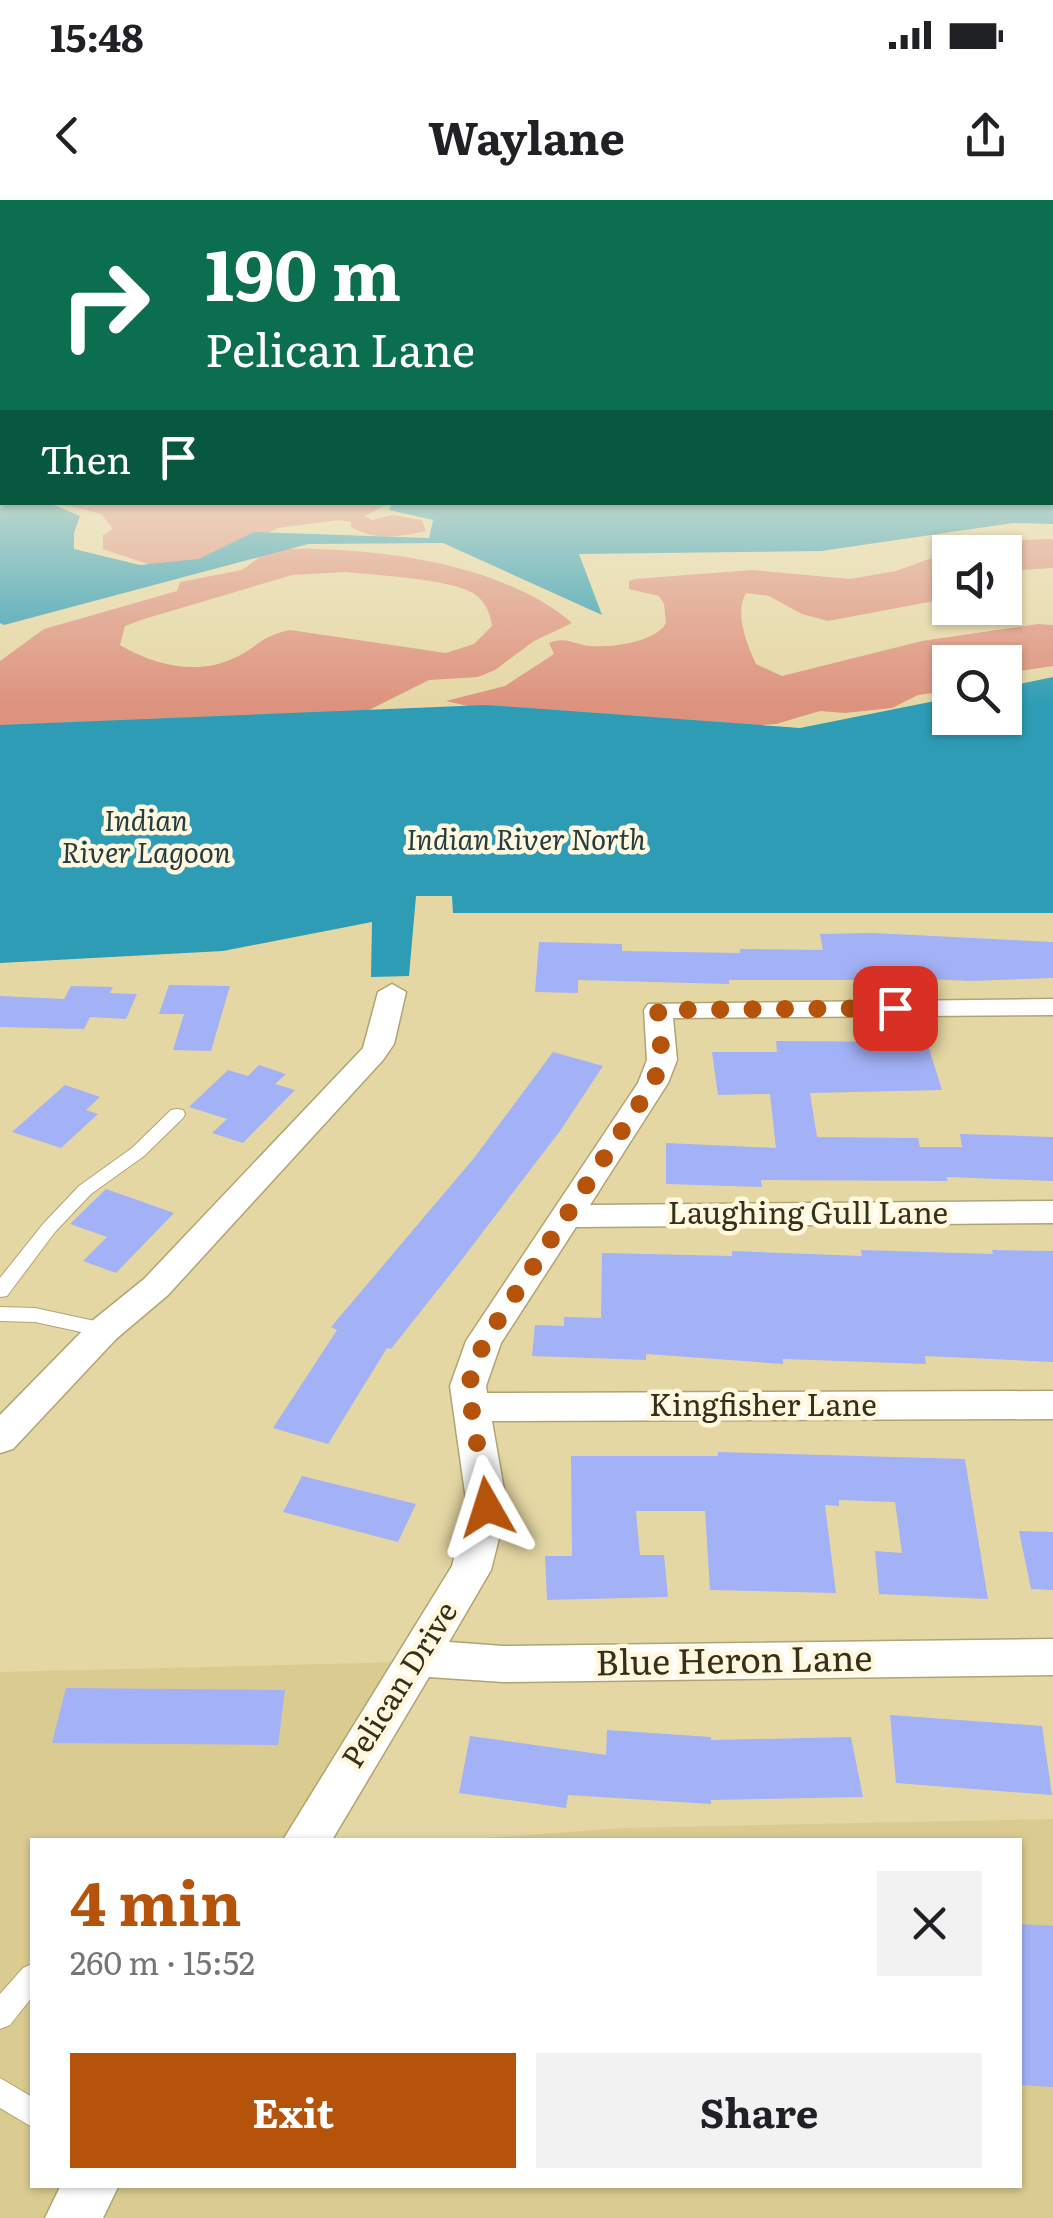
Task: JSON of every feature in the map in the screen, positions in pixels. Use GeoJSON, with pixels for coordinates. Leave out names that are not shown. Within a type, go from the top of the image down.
{"type":"FeatureCollection","features":[{"type":"Feature","properties":{"kind":"street"},"geometry":{"type":"LineString","coordinates":[[0,1439],[104,1330],[156,1287],[373,1054],[380,1044],[392,992]]}},
{"type":"Feature","properties":{"kind":"street","name":"Pelican Drive"},"geometry":{"type":"LineString","coordinates":[[307,1838],[471,1570],[487,1507],[468,1386],[484,1342],[653,1083],[662,1060],[658,1010],[1053,1007]]}},
{"type":"Feature","properties":{"kind":"street","name":"Laughing Gull Lane"},"geometry":{"type":"LineString","coordinates":[[563,1216],[1053,1212]]}},
{"type":"Feature","properties":{"kind":"street","name":"Kingfisher Lane"},"geometry":{"type":"LineString","coordinates":[[474,1407],[1053,1405]]}},
{"type":"Feature","properties":{"kind":"street","name":"Blue Heron Lane"},"geometry":{"type":"LineString","coordinates":[[415,1658],[503,1664],[1053,1657]]}},
{"type":"Feature","properties":{"kind":"lane"},"geometry":{"type":"LineString","coordinates":[[0,1291],[49,1228],[86,1190],[138,1152],[177,1114]]}},
{"type":"Feature","properties":{"kind":"lane"},"geometry":{"type":"LineString","coordinates":[[0,1314],[35,1315],[104,1330]]}},
{"type":"Feature","properties":{"kind":"lane"},"geometry":{"type":"LineString","coordinates":[[0,2015],[30,1979]]}},
{"type":"Feature","properties":{"kind":"lane"},"geometry":{"type":"LineString","coordinates":[[0,2092],[30,2111]]}},
{"type":"Feature","properties":{"kind":"shaded area"},"geometry":{"type":"Polygon","coordinates":[[[104,518],[411,518],[422,520],[426,531],[378,536],[339,520],[278,528],[213,559],[154,566],[103,549],[103,535],[113,529],[104,518]]]}},
{"type":"Feature","properties":{"kind":"shaded area"},"geometry":{"type":"Polygon","coordinates":[[[1053,539],[1053,568],[1022,570],[1022,540],[1053,539]]]}},
{"type":"Feature","properties":{"kind":"shaded area"},"geometry":{"type":"Polygon","coordinates":[[[285,549],[320,549],[436,563],[510,586],[572,623],[534,641],[495,670],[478,677],[429,680],[365,712],[0,741],[0,661],[44,629],[177,591],[180,582],[242,570],[260,557],[285,549]],[[345,572],[292,575],[144,619],[125,626],[120,645],[161,663],[191,667],[234,658],[271,636],[290,630],[446,653],[474,644],[492,626],[484,603],[462,588],[345,572]]]}},
{"type":"Feature","properties":{"kind":"shaded area"},"geometry":{"type":"Polygon","coordinates":[[[932,558],[932,601],[828,621],[802,614],[769,596],[746,593],[741,610],[743,628],[756,664],[782,676],[922,641],[1038,624],[1053,625],[1053,666],[1022,671],[1022,645],[932,645],[932,693],[918,695],[892,708],[845,713],[820,711],[776,724],[713,729],[542,723],[446,701],[505,686],[554,654],[549,643],[555,641],[609,646],[661,630],[666,623],[664,604],[659,596],[629,589],[629,581],[635,579],[752,570],[850,579],[896,571],[932,558]]]}},
{"type":"Feature","properties":{"kind":"shaded area"},"geometry":{"type":"Polygon","coordinates":[[[404,1662],[293,1838],[30,1838],[30,2188],[1022,2188],[1022,1838],[488,1838],[623,1828],[1053,1819],[1053,2218],[0,2218],[0,1672],[404,1662]]]}},
{"type":"Feature","properties":{"kind":"water"},"geometry":{"type":"Polygon","coordinates":[[[0,518],[79,518],[74,549],[140,565],[199,559],[254,532],[429,538],[433,520],[425,518],[1053,518],[1053,524],[1013,523],[821,551],[579,554],[602,615],[443,543],[308,544],[0,623],[0,518]]]}},
{"type":"Feature","properties":{"kind":"water","name":"Indian River Lagoon"},"geometry":{"type":"Polygon","coordinates":[[[1053,677],[1053,913],[453,913],[452,896],[416,896],[409,976],[371,977],[372,922],[223,951],[0,963],[0,725],[486,705],[800,728],[932,702],[932,735],[1022,735],[1022,683],[1053,677]]]}},
{"type":"Feature","properties":{"kind":"building"},"geometry":{"type":"Polygon","coordinates":[[[820,934],[1053,942],[1053,978],[971,981],[867,976],[868,980],[729,980],[729,984],[578,980],[578,993],[535,992],[539,942],[622,944],[622,951],[740,953],[740,949],[823,950],[820,934]]]}},
{"type":"Feature","properties":{"kind":"building"},"geometry":{"type":"Polygon","coordinates":[[[169,985],[230,986],[211,1051],[173,1050],[184,1014],[159,1014],[169,985]]]}},
{"type":"Feature","properties":{"kind":"building"},"geometry":{"type":"Polygon","coordinates":[[[71,986],[113,987],[110,993],[137,994],[126,1019],[90,1017],[84,1029],[0,1027],[0,996],[64,999],[71,986]]]}},
{"type":"Feature","properties":{"kind":"building"},"geometry":{"type":"Polygon","coordinates":[[[776,1041],[927,1042],[942,1090],[810,1093],[817,1137],[918,1138],[920,1147],[962,1147],[960,1134],[1053,1137],[1053,1181],[946,1177],[948,1181],[761,1180],[762,1187],[666,1184],[666,1143],[776,1148],[770,1094],[718,1095],[712,1052],[777,1052],[776,1041]]]}},
{"type":"Feature","properties":{"kind":"building"},"geometry":{"type":"Polygon","coordinates":[[[553,1052],[603,1066],[560,1131],[460,1262],[391,1349],[387,1348],[328,1444],[273,1428],[337,1330],[331,1327],[474,1158],[553,1052]]]}},
{"type":"Feature","properties":{"kind":"building"},"geometry":{"type":"Polygon","coordinates":[[[259,1065],[286,1074],[275,1084],[295,1090],[243,1143],[212,1133],[227,1119],[189,1107],[228,1070],[248,1076],[259,1065]]]}},
{"type":"Feature","properties":{"kind":"building"},"geometry":{"type":"Polygon","coordinates":[[[65,1085],[100,1097],[86,1110],[98,1114],[61,1148],[12,1132],[65,1085]]]}},
{"type":"Feature","properties":{"kind":"building"},"geometry":{"type":"Polygon","coordinates":[[[106,1189],[174,1213],[116,1273],[83,1261],[107,1237],[70,1224],[106,1189]]]}},
{"type":"Feature","properties":{"kind":"building"},"geometry":{"type":"Polygon","coordinates":[[[861,1250],[993,1254],[992,1250],[1053,1251],[1053,1362],[925,1356],[926,1364],[783,1359],[783,1364],[646,1354],[646,1360],[532,1356],[535,1325],[564,1326],[564,1317],[601,1318],[602,1253],[732,1256],[732,1251],[862,1256],[861,1250]]]}},
{"type":"Feature","properties":{"kind":"building"},"geometry":{"type":"Polygon","coordinates":[[[718,1452],[965,1459],[988,1599],[879,1594],[875,1551],[902,1553],[895,1502],[839,1500],[839,1506],[825,1505],[836,1593],[710,1590],[705,1511],[636,1511],[640,1555],[664,1555],[668,1597],[547,1600],[545,1556],[572,1556],[571,1456],[718,1456],[718,1452]]]}},
{"type":"Feature","properties":{"kind":"building"},"geometry":{"type":"Polygon","coordinates":[[[302,1476],[416,1504],[398,1542],[283,1512],[302,1476]]]}},
{"type":"Feature","properties":{"kind":"building"},"geometry":{"type":"Polygon","coordinates":[[[1019,1531],[1053,1532],[1053,1590],[1031,1589],[1019,1531]]]}},
{"type":"Feature","properties":{"kind":"building"},"geometry":{"type":"Polygon","coordinates":[[[66,1688],[285,1690],[278,1745],[52,1743],[66,1688]]]}},
{"type":"Feature","properties":{"kind":"building"},"geometry":{"type":"Polygon","coordinates":[[[890,1715],[1042,1726],[1052,1795],[896,1783],[890,1715]]]}},
{"type":"Feature","properties":{"kind":"building"},"geometry":{"type":"Polygon","coordinates":[[[607,1730],[711,1740],[851,1737],[863,1797],[711,1800],[711,1804],[568,1795],[566,1808],[459,1793],[470,1736],[606,1755],[607,1730]]]}},
{"type":"Feature","properties":{"kind":"building"},"geometry":{"type":"Polygon","coordinates":[[[1022,1924],[1053,1926],[1053,2087],[1022,2085],[1022,1924]]]}},
{"type":"Feature","properties":{"kind":"route"},"geometry":{"type":"LineString","coordinates":[[487,1507],[468,1386],[484,1342],[653,1083],[662,1060],[658,1010],[895,1008]]}},
{"type":"Feature","properties":{"kind":"water label","name":"Indian River North"},"geometry":{"type":"Point","coordinates":[526,840]}}]}
